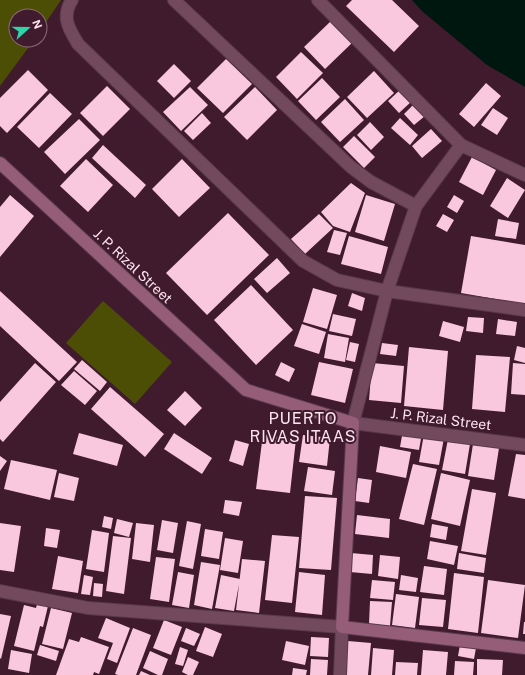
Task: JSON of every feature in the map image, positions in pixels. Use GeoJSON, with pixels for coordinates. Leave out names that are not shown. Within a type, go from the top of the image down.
{"type":"FeatureCollection","features":[{"type":"Feature","properties":{"kind":"street"},"geometry":{"type":"LineString","coordinates":[[72,0],[67,8],[68,27],[78,44],[303,261],[337,280],[387,291],[525,310]]}},
{"type":"Feature","properties":{"kind":"street"},"geometry":{"type":"LineString","coordinates":[[174,0],[351,167],[371,182],[416,206]]}},
{"type":"Feature","properties":{"kind":"street"},"geometry":{"type":"LineString","coordinates":[[318,0],[461,145],[525,175]]}},
{"type":"Feature","properties":{"kind":"street"},"geometry":{"type":"LineString","coordinates":[[340,675],[353,423],[387,291],[416,206],[461,145]]}},
{"type":"Feature","properties":{"kind":"street","name":"J. P. Rizal Street"},"geometry":{"type":"LineString","coordinates":[[0,163],[246,390],[353,423],[525,445]]}},
{"type":"Feature","properties":{"kind":"street"},"geometry":{"type":"LineString","coordinates":[[0,591],[88,608],[342,627],[525,648]]}},
{"type":"Feature","properties":{"kind":"shaded area"},"geometry":{"type":"Polygon","coordinates":[[[0,0],[61,0],[48,19],[48,8],[8,8],[8,48],[28,48],[0,86],[0,0]]]}},
{"type":"Feature","properties":{"kind":"shaded area"},"geometry":{"type":"Polygon","coordinates":[[[412,0],[525,0],[525,87],[487,65],[423,12],[412,0]]]}},
{"type":"Feature","properties":{"kind":"shaded area"},"geometry":{"type":"Polygon","coordinates":[[[103,301],[172,362],[135,404],[66,343],[103,301]]]}},
{"type":"Feature","properties":{"kind":"building"},"geometry":{"type":"Polygon","coordinates":[[[352,0],[392,0],[419,26],[394,52],[346,6],[352,0]]]}},
{"type":"Feature","properties":{"kind":"building"},"geometry":{"type":"Polygon","coordinates":[[[331,21],[352,43],[325,69],[304,47],[331,21]]]}},
{"type":"Feature","properties":{"kind":"building"},"geometry":{"type":"Polygon","coordinates":[[[301,52],[323,73],[297,99],[276,77],[301,52]]]}},
{"type":"Feature","properties":{"kind":"building"},"geometry":{"type":"Polygon","coordinates":[[[226,59],[252,84],[223,113],[197,88],[226,59]]]}},
{"type":"Feature","properties":{"kind":"building"},"geometry":{"type":"Polygon","coordinates":[[[174,64],[191,81],[174,98],[157,81],[174,64]]]}},
{"type":"Feature","properties":{"kind":"building"},"geometry":{"type":"Polygon","coordinates":[[[28,70],[48,90],[7,133],[0,126],[0,98],[28,70]]]}},
{"type":"Feature","properties":{"kind":"building"},"geometry":{"type":"Polygon","coordinates":[[[374,71],[394,93],[367,118],[347,97],[374,71]]]}},
{"type":"Feature","properties":{"kind":"building"},"geometry":{"type":"Polygon","coordinates":[[[322,78],[340,97],[316,120],[298,101],[322,78]]]}},
{"type":"Feature","properties":{"kind":"building"},"geometry":{"type":"Polygon","coordinates":[[[486,83],[501,96],[474,127],[459,114],[486,83]]]}},
{"type":"Feature","properties":{"kind":"building"},"geometry":{"type":"Polygon","coordinates":[[[107,86],[130,109],[103,136],[80,113],[107,86]]]}},
{"type":"Feature","properties":{"kind":"building"},"geometry":{"type":"Polygon","coordinates":[[[190,87],[208,105],[181,131],[163,112],[190,87]]]}},
{"type":"Feature","properties":{"kind":"building"},"geometry":{"type":"Polygon","coordinates":[[[255,87],[277,110],[247,140],[224,117],[255,87]]]}},
{"type":"Feature","properties":{"kind":"building"},"geometry":{"type":"Polygon","coordinates":[[[401,89],[412,101],[399,113],[388,101],[401,89]]]}},
{"type":"Feature","properties":{"kind":"building"},"geometry":{"type":"Polygon","coordinates":[[[50,93],[72,114],[39,148],[17,127],[50,93]]]}},
{"type":"Feature","properties":{"kind":"building"},"geometry":{"type":"Polygon","coordinates":[[[345,99],[364,120],[340,142],[321,122],[345,99]]]}},
{"type":"Feature","properties":{"kind":"building"},"geometry":{"type":"Polygon","coordinates":[[[414,104],[425,116],[414,125],[404,114],[414,104]]]}},
{"type":"Feature","properties":{"kind":"building"},"geometry":{"type":"Polygon","coordinates":[[[493,108],[508,118],[497,135],[481,125],[493,108]]]}},
{"type":"Feature","properties":{"kind":"building"},"geometry":{"type":"Polygon","coordinates":[[[202,113],[211,123],[193,140],[184,131],[202,113]]]}},
{"type":"Feature","properties":{"kind":"building"},"geometry":{"type":"Polygon","coordinates":[[[400,118],[418,135],[410,145],[391,128],[400,118]]]}},
{"type":"Feature","properties":{"kind":"building"},"geometry":{"type":"Polygon","coordinates":[[[79,119],[100,140],[65,174],[44,152],[79,119]]]}},
{"type":"Feature","properties":{"kind":"building"},"geometry":{"type":"Polygon","coordinates":[[[370,122],[384,137],[371,150],[357,135],[370,122]]]}},
{"type":"Feature","properties":{"kind":"building"},"geometry":{"type":"Polygon","coordinates":[[[431,129],[442,141],[422,158],[412,146],[431,129]]]}},
{"type":"Feature","properties":{"kind":"building"},"geometry":{"type":"Polygon","coordinates":[[[354,136],[375,157],[364,168],[343,147],[354,136]]]}},
{"type":"Feature","properties":{"kind":"building"},"geometry":{"type":"Polygon","coordinates":[[[103,145],[146,185],[135,198],[92,158],[103,145]]]}},
{"type":"Feature","properties":{"kind":"building"},"geometry":{"type":"Polygon","coordinates":[[[472,157],[496,170],[483,195],[459,182],[472,157]]]}},
{"type":"Feature","properties":{"kind":"building"},"geometry":{"type":"Polygon","coordinates":[[[86,159],[113,185],[88,212],[60,186],[86,159]]]}},
{"type":"Feature","properties":{"kind":"building"},"geometry":{"type":"Polygon","coordinates":[[[182,159],[210,188],[179,217],[152,189],[182,159]]]}},
{"type":"Feature","properties":{"kind":"building"},"geometry":{"type":"Polygon","coordinates":[[[507,178],[525,190],[508,218],[490,206],[507,178]]]}},
{"type":"Feature","properties":{"kind":"building"},"geometry":{"type":"Polygon","coordinates":[[[351,183],[365,193],[350,232],[333,226],[321,212],[351,183]]]}},
{"type":"Feature","properties":{"kind":"building"},"geometry":{"type":"Polygon","coordinates":[[[10,195],[34,216],[0,257],[0,207],[10,195]]]}},
{"type":"Feature","properties":{"kind":"building"},"geometry":{"type":"Polygon","coordinates":[[[366,195],[395,204],[384,241],[355,232],[366,195]]]}},
{"type":"Feature","properties":{"kind":"building"},"geometry":{"type":"Polygon","coordinates":[[[454,195],[464,201],[457,213],[447,207],[454,195]]]}},
{"type":"Feature","properties":{"kind":"building"},"geometry":{"type":"Polygon","coordinates":[[[228,213],[269,255],[207,315],[166,273],[228,213]]]}},
{"type":"Feature","properties":{"kind":"building"},"geometry":{"type":"Polygon","coordinates":[[[319,214],[333,228],[305,254],[291,239],[319,214]]]}},
{"type":"Feature","properties":{"kind":"building"},"geometry":{"type":"Polygon","coordinates":[[[443,214],[454,220],[447,232],[436,226],[443,214]]]}},
{"type":"Feature","properties":{"kind":"building"},"geometry":{"type":"Polygon","coordinates":[[[498,219],[519,223],[516,239],[495,236],[498,219]]]}},
{"type":"Feature","properties":{"kind":"building"},"geometry":{"type":"Polygon","coordinates":[[[334,230],[347,233],[340,255],[327,252],[334,230]]]}},
{"type":"Feature","properties":{"kind":"building"},"geometry":{"type":"Polygon","coordinates":[[[349,236],[388,247],[381,274],[341,264],[349,236]]]}},
{"type":"Feature","properties":{"kind":"building"},"geometry":{"type":"Polygon","coordinates":[[[471,236],[525,245],[525,304],[461,293],[471,236]]]}},
{"type":"Feature","properties":{"kind":"building"},"geometry":{"type":"Polygon","coordinates":[[[277,258],[290,273],[267,293],[254,279],[277,258]]]}},
{"type":"Feature","properties":{"kind":"building"},"geometry":{"type":"Polygon","coordinates":[[[251,285],[293,330],[256,365],[214,320],[251,285]]]}},
{"type":"Feature","properties":{"kind":"building"},"geometry":{"type":"Polygon","coordinates":[[[313,288],[337,295],[327,329],[303,322],[313,288]]]}},
{"type":"Feature","properties":{"kind":"building"},"geometry":{"type":"Polygon","coordinates":[[[0,291],[77,362],[59,381],[0,326],[0,291]]]}},
{"type":"Feature","properties":{"kind":"building"},"geometry":{"type":"Polygon","coordinates":[[[352,293],[365,298],[362,311],[348,306],[352,293]]]}},
{"type":"Feature","properties":{"kind":"building"},"geometry":{"type":"Polygon","coordinates":[[[333,314],[356,319],[352,336],[329,331],[333,314]]]}},
{"type":"Feature","properties":{"kind":"building"},"geometry":{"type":"Polygon","coordinates":[[[468,317],[484,318],[483,333],[466,331],[468,317]]]}},
{"type":"Feature","properties":{"kind":"building"},"geometry":{"type":"Polygon","coordinates":[[[498,319],[517,322],[515,336],[496,334],[498,319]]]}},
{"type":"Feature","properties":{"kind":"building"},"geometry":{"type":"Polygon","coordinates":[[[443,321],[464,327],[460,342],[439,336],[443,321]]]}},
{"type":"Feature","properties":{"kind":"building"},"geometry":{"type":"Polygon","coordinates":[[[302,324],[326,332],[319,354],[294,346],[302,324]]]}},
{"type":"Feature","properties":{"kind":"building"},"geometry":{"type":"Polygon","coordinates":[[[328,334],[349,338],[345,362],[324,358],[328,334]]]}},
{"type":"Feature","properties":{"kind":"building"},"geometry":{"type":"Polygon","coordinates":[[[350,342],[359,344],[355,362],[346,360],[350,342]]]}},
{"type":"Feature","properties":{"kind":"building"},"geometry":{"type":"Polygon","coordinates":[[[382,343],[398,345],[396,356],[380,354],[382,343]]]}},
{"type":"Feature","properties":{"kind":"building"},"geometry":{"type":"Polygon","coordinates":[[[517,346],[525,348],[525,363],[514,360],[517,346]]]}},
{"type":"Feature","properties":{"kind":"building"},"geometry":{"type":"Polygon","coordinates":[[[409,347],[448,351],[443,410],[404,406],[409,347]]]}},
{"type":"Feature","properties":{"kind":"building"},"geometry":{"type":"Polygon","coordinates":[[[476,355],[510,357],[505,412],[472,409],[476,355]]]}},
{"type":"Feature","properties":{"kind":"building"},"geometry":{"type":"Polygon","coordinates":[[[82,360],[107,382],[100,391],[74,369],[82,360]]]}},
{"type":"Feature","properties":{"kind":"building"},"geometry":{"type":"Polygon","coordinates":[[[281,362],[295,369],[289,382],[275,375],[281,362]]]}},
{"type":"Feature","properties":{"kind":"building"},"geometry":{"type":"Polygon","coordinates":[[[319,362],[353,369],[345,403],[311,395],[319,362]]]}},
{"type":"Feature","properties":{"kind":"building"},"geometry":{"type":"Polygon","coordinates":[[[35,363],[56,382],[3,442],[0,439],[0,402],[35,363]]]}},
{"type":"Feature","properties":{"kind":"building"},"geometry":{"type":"Polygon","coordinates":[[[372,363],[404,366],[401,403],[369,400],[372,363]]]}},
{"type":"Feature","properties":{"kind":"building"},"geometry":{"type":"Polygon","coordinates":[[[513,363],[525,364],[525,395],[511,394],[513,363]]]}},
{"type":"Feature","properties":{"kind":"building"},"geometry":{"type":"Polygon","coordinates":[[[74,371],[97,391],[85,405],[61,385],[74,371]]]}},
{"type":"Feature","properties":{"kind":"building"},"geometry":{"type":"Polygon","coordinates":[[[110,387],[164,434],[145,457],[91,409],[110,387]]]}},
{"type":"Feature","properties":{"kind":"building"},"geometry":{"type":"Polygon","coordinates":[[[185,391],[202,408],[185,426],[167,410],[185,391]]]}},
{"type":"Feature","properties":{"kind":"building"},"geometry":{"type":"Polygon","coordinates":[[[403,430],[422,433],[419,450],[400,447],[403,430]]]}},
{"type":"Feature","properties":{"kind":"building"},"geometry":{"type":"Polygon","coordinates":[[[79,433],[123,445],[117,466],[73,454],[79,433]]]}},
{"type":"Feature","properties":{"kind":"building"},"geometry":{"type":"Polygon","coordinates":[[[174,433],[212,458],[202,474],[164,449],[174,433]]]}},
{"type":"Feature","properties":{"kind":"building"},"geometry":{"type":"Polygon","coordinates":[[[263,434],[296,439],[290,493],[256,489],[263,434]]]}},
{"type":"Feature","properties":{"kind":"building"},"geometry":{"type":"Polygon","coordinates":[[[424,434],[444,438],[439,465],[419,462],[424,434]]]}},
{"type":"Feature","properties":{"kind":"building"},"geometry":{"type":"Polygon","coordinates":[[[303,435],[330,438],[327,466],[299,462],[303,435]]]}},
{"type":"Feature","properties":{"kind":"building"},"geometry":{"type":"Polygon","coordinates":[[[448,439],[470,444],[465,474],[442,470],[448,439]]]}},
{"type":"Feature","properties":{"kind":"building"},"geometry":{"type":"Polygon","coordinates":[[[235,440],[249,444],[243,466],[229,461],[235,440]]]}},
{"type":"Feature","properties":{"kind":"building"},"geometry":{"type":"Polygon","coordinates":[[[473,444],[499,448],[494,480],[468,476],[473,444]]]}},
{"type":"Feature","properties":{"kind":"building"},"geometry":{"type":"Polygon","coordinates":[[[380,446],[411,452],[406,478],[376,472],[380,446]]]}},
{"type":"Feature","properties":{"kind":"building"},"geometry":{"type":"Polygon","coordinates":[[[516,454],[525,455],[525,499],[508,496],[516,454]]]}},
{"type":"Feature","properties":{"kind":"building"},"geometry":{"type":"Polygon","coordinates":[[[0,456],[7,461],[0,471],[0,456]]]}},
{"type":"Feature","properties":{"kind":"building"},"geometry":{"type":"Polygon","coordinates":[[[11,460],[57,470],[50,500],[4,489],[11,460]]]}},
{"type":"Feature","properties":{"kind":"building"},"geometry":{"type":"Polygon","coordinates":[[[413,464],[437,469],[424,525],[399,519],[413,464]]]}},
{"type":"Feature","properties":{"kind":"building"},"geometry":{"type":"Polygon","coordinates":[[[308,467],[335,471],[332,495],[304,491],[308,467]]]}},
{"type":"Feature","properties":{"kind":"building"},"geometry":{"type":"Polygon","coordinates":[[[59,473],[79,478],[74,501],[54,497],[59,473]]]}},
{"type":"Feature","properties":{"kind":"building"},"geometry":{"type":"Polygon","coordinates":[[[441,473],[470,480],[460,526],[431,519],[441,473]]]}},
{"type":"Feature","properties":{"kind":"building"},"geometry":{"type":"Polygon","coordinates":[[[358,478],[372,480],[369,503],[355,501],[358,478]]]}},
{"type":"Feature","properties":{"kind":"building"},"geometry":{"type":"Polygon","coordinates":[[[472,489],[496,493],[486,555],[461,551],[472,489]]]}},
{"type":"Feature","properties":{"kind":"building"},"geometry":{"type":"Polygon","coordinates":[[[305,496],[337,498],[331,570],[299,568],[305,496]]]}},
{"type":"Feature","properties":{"kind":"building"},"geometry":{"type":"Polygon","coordinates":[[[225,500],[242,502],[239,516],[223,513],[225,500]]]}},
{"type":"Feature","properties":{"kind":"building"},"geometry":{"type":"Polygon","coordinates":[[[357,515],[390,519],[389,538],[355,534],[357,515]]]}},
{"type":"Feature","properties":{"kind":"building"},"geometry":{"type":"Polygon","coordinates":[[[104,516],[113,518],[111,529],[102,527],[104,516]]]}},
{"type":"Feature","properties":{"kind":"building"},"geometry":{"type":"Polygon","coordinates":[[[117,519],[133,523],[129,537],[114,533],[117,519]]]}},
{"type":"Feature","properties":{"kind":"building"},"geometry":{"type":"Polygon","coordinates":[[[162,520],[178,523],[173,553],[157,550],[162,520]]]}},
{"type":"Feature","properties":{"kind":"building"},"geometry":{"type":"Polygon","coordinates":[[[187,521],[201,524],[193,569],[179,566],[187,521]]]}},
{"type":"Feature","properties":{"kind":"building"},"geometry":{"type":"Polygon","coordinates":[[[0,523],[21,526],[14,572],[0,570],[0,523]]]}},
{"type":"Feature","properties":{"kind":"building"},"geometry":{"type":"Polygon","coordinates":[[[136,523],[154,525],[150,562],[132,559],[136,523]]]}},
{"type":"Feature","properties":{"kind":"building"},"geometry":{"type":"Polygon","coordinates":[[[432,524],[448,527],[446,540],[430,537],[432,524]]]}},
{"type":"Feature","properties":{"kind":"building"},"geometry":{"type":"Polygon","coordinates":[[[46,528],[60,530],[57,548],[44,546],[46,528]]]}},
{"type":"Feature","properties":{"kind":"building"},"geometry":{"type":"Polygon","coordinates":[[[205,529],[223,532],[219,559],[201,556],[205,529]]]}},
{"type":"Feature","properties":{"kind":"building"},"geometry":{"type":"Polygon","coordinates":[[[92,530],[109,533],[104,572],[86,569],[92,530]]]}},
{"type":"Feature","properties":{"kind":"building"},"geometry":{"type":"Polygon","coordinates":[[[272,535],[299,537],[292,603],[265,600],[272,535]]]}},
{"type":"Feature","properties":{"kind":"building"},"geometry":{"type":"Polygon","coordinates":[[[113,536],[131,538],[124,594],[106,591],[113,536]]]}},
{"type":"Feature","properties":{"kind":"building"},"geometry":{"type":"Polygon","coordinates":[[[225,538],[243,541],[238,573],[220,570],[225,538]]]}},
{"type":"Feature","properties":{"kind":"building"},"geometry":{"type":"Polygon","coordinates":[[[430,541],[458,546],[454,565],[427,559],[430,541]]]}},
{"type":"Feature","properties":{"kind":"building"},"geometry":{"type":"Polygon","coordinates":[[[351,553],[373,555],[372,574],[350,572],[351,553]]]}},
{"type":"Feature","properties":{"kind":"building"},"geometry":{"type":"Polygon","coordinates":[[[459,553],[486,558],[484,573],[457,569],[459,553]]]}},
{"type":"Feature","properties":{"kind":"building"},"geometry":{"type":"Polygon","coordinates":[[[380,555],[400,557],[398,579],[378,576],[380,555]]]}},
{"type":"Feature","properties":{"kind":"building"},"geometry":{"type":"Polygon","coordinates":[[[58,556],[83,561],[78,593],[52,589],[58,556]]]}},
{"type":"Feature","properties":{"kind":"building"},"geometry":{"type":"Polygon","coordinates":[[[156,557],[175,559],[169,602],[150,599],[156,557]]]}},
{"type":"Feature","properties":{"kind":"building"},"geometry":{"type":"Polygon","coordinates":[[[242,559],[265,561],[259,613],[236,610],[242,559]]]}},
{"type":"Feature","properties":{"kind":"building"},"geometry":{"type":"Polygon","coordinates":[[[201,562],[220,565],[212,609],[194,605],[201,562]]]}},
{"type":"Feature","properties":{"kind":"building"},"geometry":{"type":"Polygon","coordinates":[[[424,566],[447,569],[444,595],[420,592],[424,566]]]}},
{"type":"Feature","properties":{"kind":"building"},"geometry":{"type":"Polygon","coordinates":[[[178,572],[194,575],[189,608],[172,605],[178,572]]]}},
{"type":"Feature","properties":{"kind":"building"},"geometry":{"type":"Polygon","coordinates":[[[299,572],[325,575],[322,615],[295,612],[299,572]]]}},
{"type":"Feature","properties":{"kind":"building"},"geometry":{"type":"Polygon","coordinates":[[[454,573],[484,577],[478,633],[448,629],[454,573]]]}},
{"type":"Feature","properties":{"kind":"building"},"geometry":{"type":"Polygon","coordinates":[[[84,575],[93,577],[90,595],[81,594],[84,575]]]}},
{"type":"Feature","properties":{"kind":"building"},"geometry":{"type":"Polygon","coordinates":[[[221,575],[240,579],[234,611],[215,608],[221,575]]]}},
{"type":"Feature","properties":{"kind":"building"},"geometry":{"type":"Polygon","coordinates":[[[401,575],[418,578],[416,592],[399,590],[401,575]]]}},
{"type":"Feature","properties":{"kind":"building"},"geometry":{"type":"Polygon","coordinates":[[[372,580],[395,582],[393,600],[370,598],[372,580]]]}},
{"type":"Feature","properties":{"kind":"building"},"geometry":{"type":"Polygon","coordinates":[[[488,580],[525,585],[518,638],[481,633],[488,580]]]}},
{"type":"Feature","properties":{"kind":"building"},"geometry":{"type":"Polygon","coordinates":[[[94,583],[103,584],[102,597],[93,596],[94,583]]]}},
{"type":"Feature","properties":{"kind":"building"},"geometry":{"type":"Polygon","coordinates":[[[396,594],[419,597],[415,628],[392,625],[396,594]]]}},
{"type":"Feature","properties":{"kind":"building"},"geometry":{"type":"Polygon","coordinates":[[[422,598],[446,600],[443,627],[419,625],[422,598]]]}},
{"type":"Feature","properties":{"kind":"building"},"geometry":{"type":"Polygon","coordinates":[[[370,601],[392,602],[390,626],[369,624],[370,601]]]}},
{"type":"Feature","properties":{"kind":"building"},"geometry":{"type":"Polygon","coordinates":[[[37,604],[48,606],[43,627],[40,626],[34,651],[14,646],[24,605],[36,608],[37,604]]]}},
{"type":"Feature","properties":{"kind":"building"},"geometry":{"type":"Polygon","coordinates":[[[51,608],[72,613],[63,649],[42,644],[51,608]]]}},
{"type":"Feature","properties":{"kind":"building"},"geometry":{"type":"Polygon","coordinates":[[[0,614],[11,616],[1,659],[0,658],[0,614]]]}},
{"type":"Feature","properties":{"kind":"building"},"geometry":{"type":"Polygon","coordinates":[[[106,618],[130,628],[117,663],[107,659],[113,643],[98,638],[106,618]]]}},
{"type":"Feature","properties":{"kind":"building"},"geometry":{"type":"Polygon","coordinates":[[[164,620],[182,627],[171,655],[153,648],[164,620]]]}},
{"type":"Feature","properties":{"kind":"building"},"geometry":{"type":"Polygon","coordinates":[[[524,622],[525,634],[523,634],[524,622]]]}},
{"type":"Feature","properties":{"kind":"building"},"geometry":{"type":"Polygon","coordinates":[[[205,627],[222,634],[213,657],[196,651],[205,627]]]}},
{"type":"Feature","properties":{"kind":"building"},"geometry":{"type":"Polygon","coordinates":[[[133,628],[151,635],[136,675],[115,674],[133,628]]]}},
{"type":"Feature","properties":{"kind":"building"},"geometry":{"type":"Polygon","coordinates":[[[186,628],[200,634],[194,646],[181,641],[186,628]]]}},
{"type":"Feature","properties":{"kind":"building"},"geometry":{"type":"Polygon","coordinates":[[[81,637],[109,647],[99,674],[94,672],[93,675],[56,675],[69,639],[79,642],[81,637]]]}},
{"type":"Feature","properties":{"kind":"building"},"geometry":{"type":"Polygon","coordinates":[[[311,637],[329,638],[328,657],[310,656],[311,637]]]}},
{"type":"Feature","properties":{"kind":"building"},"geometry":{"type":"Polygon","coordinates":[[[286,641],[309,646],[305,665],[282,660],[286,641]]]}},
{"type":"Feature","properties":{"kind":"building"},"geometry":{"type":"Polygon","coordinates":[[[348,641],[371,643],[368,675],[345,675],[348,641]]]}},
{"type":"Feature","properties":{"kind":"building"},"geometry":{"type":"Polygon","coordinates":[[[40,645],[59,651],[56,661],[37,655],[40,645]]]}},
{"type":"Feature","properties":{"kind":"building"},"geometry":{"type":"Polygon","coordinates":[[[460,645],[476,648],[474,659],[458,656],[460,645]]]}},
{"type":"Feature","properties":{"kind":"building"},"geometry":{"type":"Polygon","coordinates":[[[180,647],[188,650],[183,666],[175,664],[180,647]]]}},
{"type":"Feature","properties":{"kind":"building"},"geometry":{"type":"Polygon","coordinates":[[[373,648],[394,650],[392,675],[371,675],[373,648]]]}},
{"type":"Feature","properties":{"kind":"building"},"geometry":{"type":"Polygon","coordinates":[[[11,650],[32,654],[29,673],[8,669],[11,650]]]}},
{"type":"Feature","properties":{"kind":"building"},"geometry":{"type":"Polygon","coordinates":[[[423,650],[448,652],[446,675],[421,675],[423,650]]]}},
{"type":"Feature","properties":{"kind":"building"},"geometry":{"type":"Polygon","coordinates":[[[150,651],[168,659],[162,675],[158,675],[143,668],[150,651]]]}},
{"type":"Feature","properties":{"kind":"building"},"geometry":{"type":"Polygon","coordinates":[[[188,657],[199,662],[193,675],[188,675],[182,672],[188,657]]]}},
{"type":"Feature","properties":{"kind":"building"},"geometry":{"type":"Polygon","coordinates":[[[311,659],[328,660],[327,675],[310,675],[311,659]]]}},
{"type":"Feature","properties":{"kind":"building"},"geometry":{"type":"Polygon","coordinates":[[[477,659],[503,660],[502,675],[477,675],[477,659]]]}},
{"type":"Feature","properties":{"kind":"building"},"geometry":{"type":"Polygon","coordinates":[[[455,661],[474,662],[473,675],[454,675],[455,661]]]}},
{"type":"Feature","properties":{"kind":"building"},"geometry":{"type":"Polygon","coordinates":[[[396,662],[418,663],[417,675],[395,675],[396,662]]]}},
{"type":"Feature","properties":{"kind":"building"},"geometry":{"type":"Polygon","coordinates":[[[293,668],[307,670],[306,675],[292,675],[293,668]]]}},
{"type":"Feature","properties":{"kind":"building"},"geometry":{"type":"Polygon","coordinates":[[[141,671],[150,675],[139,675],[141,671]]]}},
{"type":"Feature","properties":{"kind":"district","name":"PUERTO RIVAS ITAAS"},"geometry":{"type":"Point","coordinates":[303,427]}}]}
